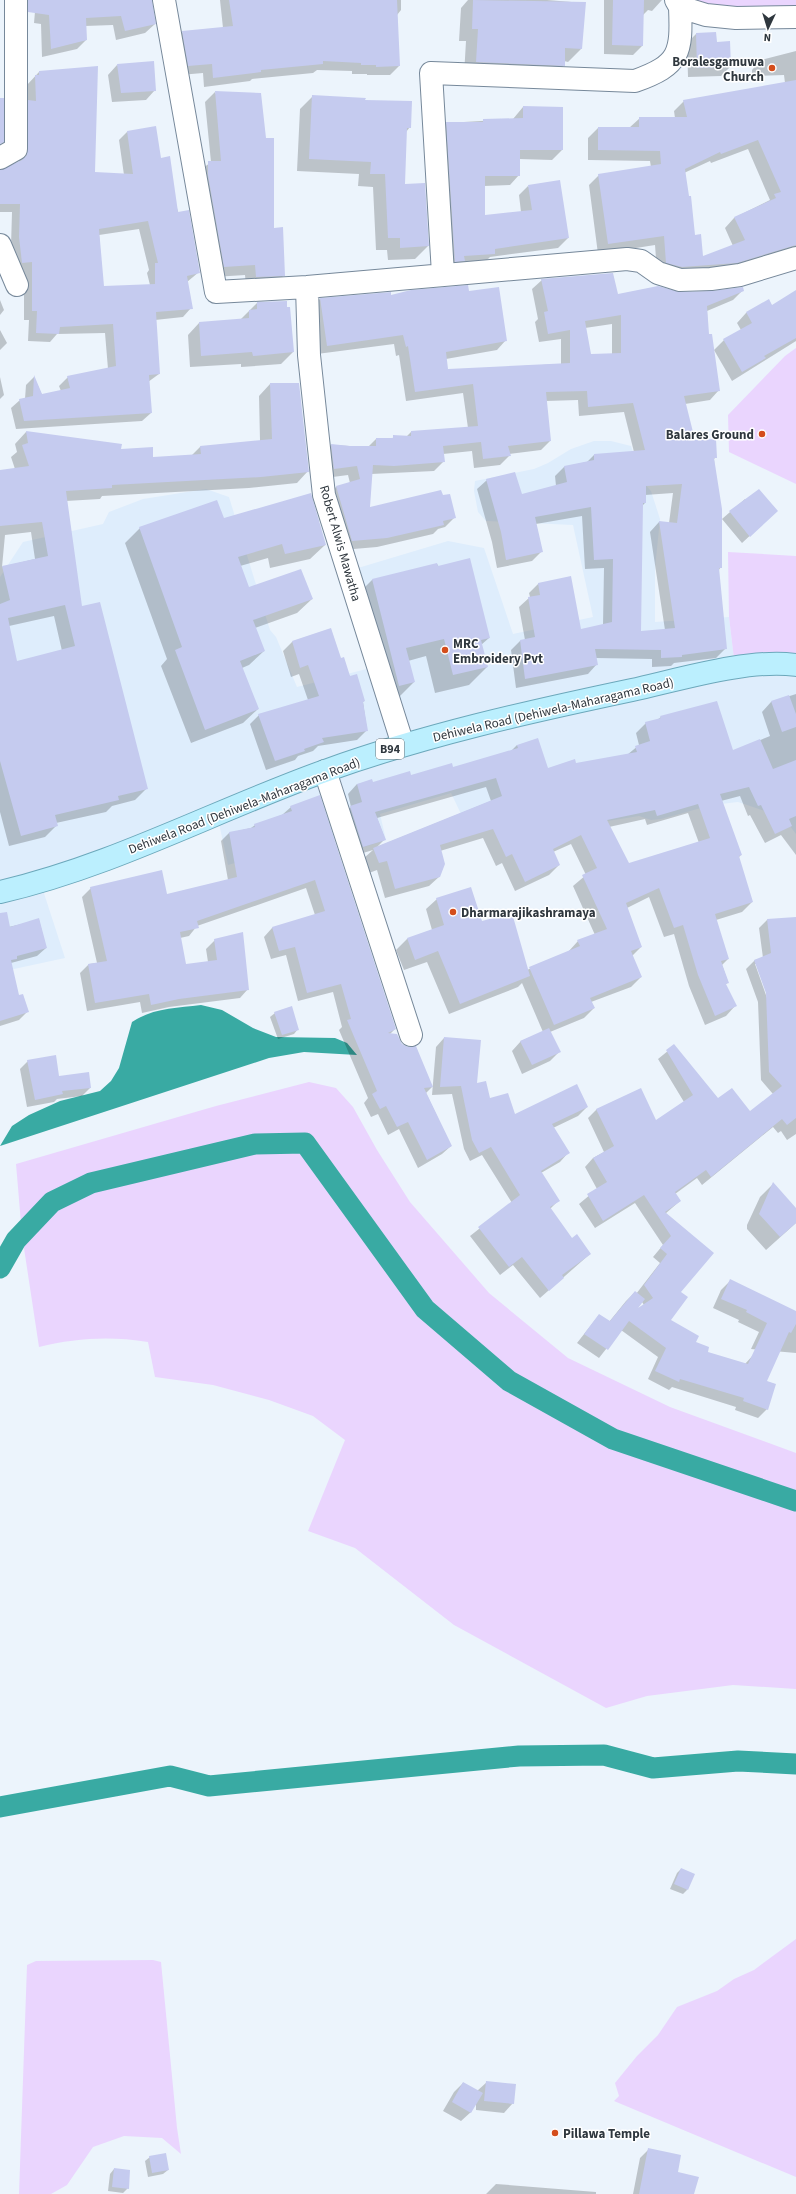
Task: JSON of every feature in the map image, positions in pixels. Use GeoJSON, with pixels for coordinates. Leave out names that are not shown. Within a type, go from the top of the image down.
{"type":"FeatureCollection","features":[{"type":"Feature","properties":{"kind":"main road","name":"Dehiwela Road (Dehiwela-Maharagama Road)"},"geometry":{"type":"LineString","coordinates":[[0,892],[76,871],[325,771],[403,745],[476,725],[687,677],[778,663],[796,666]]}},
{"type":"Feature","properties":{"kind":"street"},"geometry":{"type":"LineString","coordinates":[[0,158],[16,149],[16,0]]}},
{"type":"Feature","properties":{"kind":"street"},"geometry":{"type":"LineString","coordinates":[[164,0],[216,292],[307,287],[626,259],[641,261],[658,273],[680,280],[711,280],[740,275],[796,258]]}},
{"type":"Feature","properties":{"kind":"street"},"geometry":{"type":"LineString","coordinates":[[443,274],[431,73],[635,81],[656,73],[676,58],[681,31],[678,3],[706,15],[736,18],[796,17]]}},
{"type":"Feature","properties":{"kind":"street"},"geometry":{"type":"LineString","coordinates":[[0,245],[17,284]]}},
{"type":"Feature","properties":{"kind":"street","name":"Robert Alwis Mawatha"},"geometry":{"type":"LineString","coordinates":[[307,287],[309,355],[324,495],[403,745]]}},
{"type":"Feature","properties":{"kind":"street"},"geometry":{"type":"LineString","coordinates":[[325,771],[410,1035]]}},
{"type":"Feature","properties":{"kind":"shaded area"},"geometry":{"type":"Polygon","coordinates":[[[676,0],[796,0],[796,17],[676,0]]]}},
{"type":"Feature","properties":{"kind":"shaded area","name":"Balares Ground"},"geometry":{"type":"Polygon","coordinates":[[[796,348],[796,484],[729,452],[728,415],[785,356],[796,348]]]}},
{"type":"Feature","properties":{"kind":"shaded area"},"geometry":{"type":"Polygon","coordinates":[[[594,441],[611,441],[631,446],[643,482],[651,491],[660,519],[655,569],[655,622],[729,617],[734,659],[796,665],[796,834],[783,817],[738,802],[712,805],[661,819],[651,820],[639,816],[608,821],[600,795],[462,816],[451,793],[380,814],[386,840],[352,851],[346,836],[318,845],[261,856],[228,865],[217,814],[40,881],[65,958],[0,972],[0,577],[23,542],[103,524],[109,512],[143,499],[206,489],[229,497],[270,630],[276,637],[297,687],[378,666],[348,571],[448,541],[484,548],[513,634],[593,617],[573,525],[486,521],[478,512],[474,491],[475,481],[534,469],[548,463],[571,449],[594,441]]]}},
{"type":"Feature","properties":{"kind":"shaded area"},"geometry":{"type":"Polygon","coordinates":[[[728,552],[796,556],[796,658],[734,659],[729,617],[728,552]]]}},
{"type":"Feature","properties":{"kind":"shaded area"},"geometry":{"type":"Polygon","coordinates":[[[201,1005],[222,1010],[253,1028],[276,1037],[335,1038],[347,1043],[357,1055],[304,1052],[269,1058],[0,1146],[12,1126],[29,1115],[60,1101],[100,1091],[111,1081],[119,1068],[132,1022],[140,1017],[156,1011],[201,1005]]]}},
{"type":"Feature","properties":{"kind":"shaded area"},"geometry":{"type":"Polygon","coordinates":[[[309,1082],[336,1088],[353,1107],[377,1150],[410,1202],[489,1293],[568,1358],[670,1407],[796,1453],[796,1689],[733,1685],[647,1696],[606,1708],[454,1625],[355,1548],[308,1531],[345,1440],[313,1416],[269,1400],[213,1385],[155,1377],[148,1342],[120,1339],[93,1339],[39,1347],[22,1235],[16,1164],[216,1106],[309,1082]]]}},
{"type":"Feature","properties":{"kind":"shaded area"},"geometry":{"type":"Polygon","coordinates":[[[796,1939],[796,2177],[614,2101],[619,2096],[615,2083],[637,2056],[658,2035],[677,2007],[717,1991],[734,1979],[754,1970],[796,1939]]]}},
{"type":"Feature","properties":{"kind":"shaded area"},"geometry":{"type":"Polygon","coordinates":[[[153,1960],[161,1962],[177,2128],[181,2154],[162,2138],[124,2136],[93,2147],[67,2185],[51,2194],[19,2194],[27,1965],[36,1961],[153,1960]]]}},
{"type":"Feature","properties":{"kind":"building"},"geometry":{"type":"Polygon","coordinates":[[[28,0],[152,0],[156,24],[125,31],[121,16],[86,18],[87,40],[51,49],[49,15],[28,12],[28,0]]]}},
{"type":"Feature","properties":{"kind":"building"},"geometry":{"type":"Polygon","coordinates":[[[229,0],[397,0],[400,66],[376,67],[376,65],[361,65],[361,63],[323,61],[323,64],[261,70],[261,72],[213,78],[212,64],[188,66],[182,31],[233,26],[229,0]]]}},
{"type":"Feature","properties":{"kind":"building"},"geometry":{"type":"Polygon","coordinates":[[[473,0],[586,2],[582,49],[565,48],[565,66],[476,62],[478,29],[472,29],[473,0]]]}},
{"type":"Feature","properties":{"kind":"building"},"geometry":{"type":"Polygon","coordinates":[[[613,0],[644,0],[643,46],[612,45],[613,0]]]}},
{"type":"Feature","properties":{"kind":"building"},"geometry":{"type":"Polygon","coordinates":[[[716,32],[717,42],[730,41],[731,67],[697,68],[696,33],[716,32]]]}},
{"type":"Feature","properties":{"kind":"building"},"geometry":{"type":"Polygon","coordinates":[[[154,61],[156,91],[121,93],[117,64],[154,61]]]}},
{"type":"Feature","properties":{"kind":"building"},"geometry":{"type":"Polygon","coordinates":[[[98,66],[95,172],[133,174],[127,131],[156,126],[161,158],[170,156],[178,212],[189,210],[200,273],[187,276],[193,309],[156,312],[160,374],[149,375],[152,413],[24,421],[19,399],[33,396],[34,375],[42,394],[70,388],[67,376],[116,366],[113,324],[60,327],[59,334],[36,333],[37,311],[32,311],[32,262],[22,263],[19,237],[20,204],[0,204],[0,170],[22,160],[27,155],[28,100],[36,101],[35,75],[39,75],[39,71],[98,66]],[[148,221],[99,229],[104,286],[155,284],[155,263],[158,263],[148,221]]]}},
{"type":"Feature","properties":{"kind":"building"},"geometry":{"type":"Polygon","coordinates":[[[796,80],[796,245],[737,263],[682,267],[666,263],[664,236],[608,244],[598,174],[661,164],[660,151],[598,150],[598,127],[639,127],[639,117],[687,117],[683,100],[796,80]],[[758,140],[721,154],[720,152],[685,169],[689,196],[691,196],[695,235],[701,234],[703,256],[745,240],[734,217],[776,198],[774,194],[781,192],[758,140]]]}},
{"type":"Feature","properties":{"kind":"building"},"geometry":{"type":"Polygon","coordinates":[[[215,91],[261,93],[266,138],[274,138],[274,228],[283,227],[285,276],[256,277],[255,265],[224,267],[208,175],[208,161],[221,161],[215,91]]]}},
{"type":"Feature","properties":{"kind":"building"},"geometry":{"type":"Polygon","coordinates":[[[312,95],[366,98],[365,100],[412,101],[411,128],[407,128],[405,184],[425,183],[429,246],[400,248],[400,238],[388,238],[385,174],[370,174],[371,162],[309,159],[312,95]]]}},
{"type":"Feature","properties":{"kind":"building"},"geometry":{"type":"Polygon","coordinates":[[[0,98],[4,98],[4,142],[0,144],[0,98]]]}},
{"type":"Feature","properties":{"kind":"building"},"geometry":{"type":"Polygon","coordinates":[[[523,106],[563,107],[563,150],[520,150],[520,176],[485,176],[485,215],[532,210],[528,185],[560,180],[569,238],[495,249],[495,254],[464,256],[465,261],[455,262],[446,122],[483,122],[483,119],[523,118],[523,106]]]}},
{"type":"Feature","properties":{"kind":"building"},"geometry":{"type":"Polygon","coordinates":[[[613,273],[618,294],[658,286],[680,292],[711,291],[743,287],[744,291],[707,306],[709,334],[712,334],[720,391],[684,396],[695,440],[716,439],[717,458],[714,458],[722,509],[722,568],[719,568],[727,649],[682,655],[682,657],[661,658],[661,650],[595,649],[598,665],[525,679],[520,640],[535,637],[528,597],[540,595],[538,583],[571,576],[581,629],[612,622],[613,559],[594,560],[591,507],[535,517],[543,552],[506,560],[501,532],[486,479],[515,472],[522,494],[567,482],[564,466],[594,460],[594,454],[645,450],[633,403],[588,407],[587,391],[546,392],[551,441],[508,446],[511,456],[483,459],[481,442],[443,446],[445,462],[394,466],[373,465],[370,507],[441,490],[443,495],[450,494],[456,518],[443,521],[444,525],[387,538],[352,541],[336,486],[360,479],[357,466],[334,469],[331,444],[376,446],[376,438],[393,438],[393,435],[411,436],[411,431],[478,426],[473,384],[415,392],[408,346],[406,347],[403,335],[327,346],[320,298],[391,292],[391,295],[411,290],[468,285],[469,291],[499,287],[507,341],[446,352],[448,369],[570,363],[570,330],[548,334],[544,312],[548,311],[541,279],[613,273]],[[621,315],[585,321],[591,354],[621,353],[621,315]],[[682,484],[646,486],[646,503],[643,503],[641,631],[675,628],[659,521],[677,523],[682,484]]]}},
{"type":"Feature","properties":{"kind":"building"},"geometry":{"type":"Polygon","coordinates":[[[796,290],[796,338],[764,356],[766,358],[742,372],[723,339],[752,323],[746,312],[769,299],[772,305],[796,290]]]}},
{"type":"Feature","properties":{"kind":"building"},"geometry":{"type":"Polygon","coordinates":[[[287,301],[287,307],[290,307],[294,352],[253,356],[252,352],[201,356],[199,322],[249,318],[249,310],[257,309],[257,302],[287,301]]]}},
{"type":"Feature","properties":{"kind":"building"},"geometry":{"type":"Polygon","coordinates":[[[270,383],[299,383],[309,472],[261,477],[112,485],[112,488],[66,491],[82,606],[100,602],[148,789],[118,796],[119,800],[55,815],[58,826],[21,836],[0,761],[0,604],[10,600],[2,566],[48,556],[42,522],[0,526],[0,470],[29,466],[22,445],[28,443],[26,431],[122,444],[121,449],[153,447],[153,457],[201,454],[200,446],[272,439],[270,383]],[[65,605],[8,618],[17,661],[75,646],[65,605]]]}},
{"type":"Feature","properties":{"kind":"building"},"geometry":{"type":"Polygon","coordinates":[[[759,489],[778,511],[750,537],[729,511],[759,489]]]}},
{"type":"Feature","properties":{"kind":"building"},"geometry":{"type":"Polygon","coordinates":[[[311,493],[326,545],[285,554],[282,544],[238,557],[249,587],[301,569],[313,599],[253,620],[265,651],[240,661],[259,709],[205,730],[175,650],[182,647],[139,527],[217,500],[224,518],[311,493]]]}},
{"type":"Feature","properties":{"kind":"building"},"geometry":{"type":"Polygon","coordinates":[[[470,558],[490,638],[481,640],[488,667],[453,675],[444,639],[406,648],[415,682],[399,686],[372,579],[437,563],[438,566],[470,558]]]}},
{"type":"Feature","properties":{"kind":"building"},"geometry":{"type":"Polygon","coordinates":[[[331,628],[341,658],[344,657],[350,676],[357,674],[365,701],[363,702],[368,731],[322,738],[324,742],[304,749],[305,751],[275,761],[258,714],[319,696],[308,665],[300,668],[292,641],[331,628]]]}},
{"type":"Feature","properties":{"kind":"building"},"geometry":{"type":"Polygon","coordinates":[[[789,695],[796,714],[796,727],[782,732],[771,701],[789,695]]]}},
{"type":"Feature","properties":{"kind":"building"},"geometry":{"type":"Polygon","coordinates":[[[717,701],[733,750],[760,739],[773,769],[796,760],[796,816],[789,819],[792,826],[775,834],[761,805],[758,806],[749,787],[720,794],[742,855],[739,856],[753,902],[715,914],[729,959],[721,961],[729,983],[726,984],[737,1006],[715,1016],[698,975],[683,925],[674,928],[659,888],[626,903],[642,947],[631,951],[642,977],[590,998],[595,1008],[554,1025],[529,967],[580,946],[577,940],[607,929],[582,875],[597,868],[581,835],[553,849],[560,865],[525,882],[512,854],[506,857],[493,829],[440,845],[445,864],[440,877],[395,889],[387,861],[379,863],[373,848],[502,796],[496,778],[375,812],[386,840],[363,847],[350,806],[362,802],[357,784],[372,779],[373,782],[410,771],[411,775],[452,763],[453,767],[518,748],[517,745],[538,738],[548,768],[575,759],[576,763],[637,752],[635,746],[650,741],[645,722],[661,718],[660,716],[717,701]],[[698,804],[657,816],[655,810],[607,820],[629,863],[710,838],[698,804]]]}},
{"type":"Feature","properties":{"kind":"building"},"geometry":{"type":"Polygon","coordinates":[[[320,795],[396,1029],[388,1033],[397,1034],[402,1044],[408,1047],[416,1046],[433,1087],[424,1088],[452,1146],[427,1160],[408,1122],[397,1127],[386,1106],[380,1109],[372,1094],[377,1091],[347,1020],[351,1019],[341,984],[307,993],[295,947],[279,951],[272,927],[325,911],[315,880],[197,921],[199,928],[180,932],[186,964],[217,960],[214,939],[243,932],[249,990],[179,999],[151,1005],[149,994],[95,1003],[88,964],[107,961],[90,887],[162,870],[167,894],[237,877],[229,832],[255,827],[254,824],[292,811],[290,806],[320,795]]]}},
{"type":"Feature","properties":{"kind":"building"},"geometry":{"type":"Polygon","coordinates":[[[471,887],[482,921],[512,913],[530,976],[460,1004],[438,951],[415,960],[407,938],[444,925],[436,898],[471,887]]]}},
{"type":"Feature","properties":{"kind":"building"},"geometry":{"type":"Polygon","coordinates":[[[7,912],[10,927],[39,918],[47,948],[17,956],[17,959],[11,960],[19,995],[23,994],[29,1012],[0,1021],[0,913],[7,912]]]}},
{"type":"Feature","properties":{"kind":"building"},"geometry":{"type":"Polygon","coordinates":[[[796,917],[796,1118],[787,1125],[782,1119],[711,1177],[706,1170],[675,1192],[681,1201],[665,1212],[714,1253],[681,1292],[688,1297],[671,1320],[699,1336],[696,1342],[709,1347],[708,1352],[748,1364],[767,1323],[746,1312],[747,1310],[721,1299],[730,1279],[796,1311],[796,1324],[791,1333],[789,1332],[767,1381],[776,1384],[768,1410],[743,1401],[744,1398],[680,1379],[679,1382],[655,1371],[666,1348],[629,1321],[608,1350],[584,1334],[599,1314],[610,1321],[635,1291],[645,1299],[638,1308],[653,1298],[644,1285],[667,1254],[660,1248],[671,1236],[644,1195],[603,1221],[587,1194],[607,1182],[593,1158],[614,1146],[596,1109],[641,1088],[656,1120],[693,1095],[666,1050],[674,1044],[718,1098],[732,1088],[750,1111],[782,1086],[769,1072],[766,993],[754,960],[771,953],[767,919],[796,917]]]}},
{"type":"Feature","properties":{"kind":"building"},"geometry":{"type":"Polygon","coordinates":[[[292,1006],[299,1030],[282,1035],[274,1012],[292,1006]]]}},
{"type":"Feature","properties":{"kind":"building"},"geometry":{"type":"Polygon","coordinates":[[[549,1028],[561,1052],[532,1065],[520,1041],[549,1028]]]}},
{"type":"Feature","properties":{"kind":"building"},"geometry":{"type":"Polygon","coordinates":[[[444,1037],[481,1040],[477,1083],[486,1081],[490,1098],[508,1093],[515,1114],[577,1084],[588,1107],[552,1124],[570,1153],[541,1171],[560,1201],[550,1207],[572,1238],[577,1234],[591,1254],[562,1275],[564,1278],[549,1291],[522,1257],[509,1267],[478,1227],[520,1195],[491,1147],[479,1153],[472,1140],[461,1086],[440,1087],[444,1037]]]}},
{"type":"Feature","properties":{"kind":"building"},"geometry":{"type":"Polygon","coordinates":[[[56,1055],[59,1076],[89,1072],[91,1088],[62,1091],[63,1094],[35,1100],[27,1060],[56,1055]]]}},
{"type":"Feature","properties":{"kind":"building"},"geometry":{"type":"Polygon","coordinates":[[[773,1182],[796,1208],[796,1223],[780,1237],[759,1214],[773,1182]]]}},
{"type":"Feature","properties":{"kind":"building"},"geometry":{"type":"Polygon","coordinates":[[[681,1868],[695,1874],[688,1890],[674,1884],[681,1868]]]}},
{"type":"Feature","properties":{"kind":"building"},"geometry":{"type":"Polygon","coordinates":[[[486,2081],[516,2084],[514,2104],[484,2101],[486,2081]]]}},
{"type":"Feature","properties":{"kind":"building"},"geometry":{"type":"Polygon","coordinates":[[[463,2082],[483,2093],[471,2113],[452,2102],[463,2082]]]}},
{"type":"Feature","properties":{"kind":"building"},"geometry":{"type":"Polygon","coordinates":[[[648,2148],[681,2155],[678,2172],[699,2177],[694,2194],[639,2194],[648,2148]]]}},
{"type":"Feature","properties":{"kind":"building"},"geometry":{"type":"Polygon","coordinates":[[[166,2153],[169,2170],[152,2173],[149,2156],[166,2153]]]}},
{"type":"Feature","properties":{"kind":"building"},"geometry":{"type":"Polygon","coordinates":[[[114,2168],[130,2170],[129,2189],[112,2187],[114,2168]]]}},
{"type":"Feature","properties":{"kind":"waterway"},"geometry":{"type":"LineString","coordinates":[[0,1268],[16,1240],[52,1202],[91,1183],[255,1144],[305,1143],[425,1309],[509,1381],[613,1439],[796,1501]]}},
{"type":"Feature","properties":{"kind":"waterway"},"geometry":{"type":"LineString","coordinates":[[0,1807],[170,1776],[209,1786],[519,1756],[604,1755],[653,1768],[738,1761],[796,1764]]}},
{"type":"Feature","properties":{"kind":"place","name":"Boralesgamuwa Church"},"geometry":{"type":"Point","coordinates":[772,68]}},
{"type":"Feature","properties":{"kind":"place","name":"Balares Ground"},"geometry":{"type":"Point","coordinates":[762,434]}},
{"type":"Feature","properties":{"kind":"place","name":"MRC Embroidery Pvt"},"geometry":{"type":"Point","coordinates":[445,650]}},
{"type":"Feature","properties":{"kind":"place","name":"Dharmarajikashramaya"},"geometry":{"type":"Point","coordinates":[453,912]}},
{"type":"Feature","properties":{"kind":"place","name":"Pillawa Temple"},"geometry":{"type":"Point","coordinates":[555,2133]}}]}
